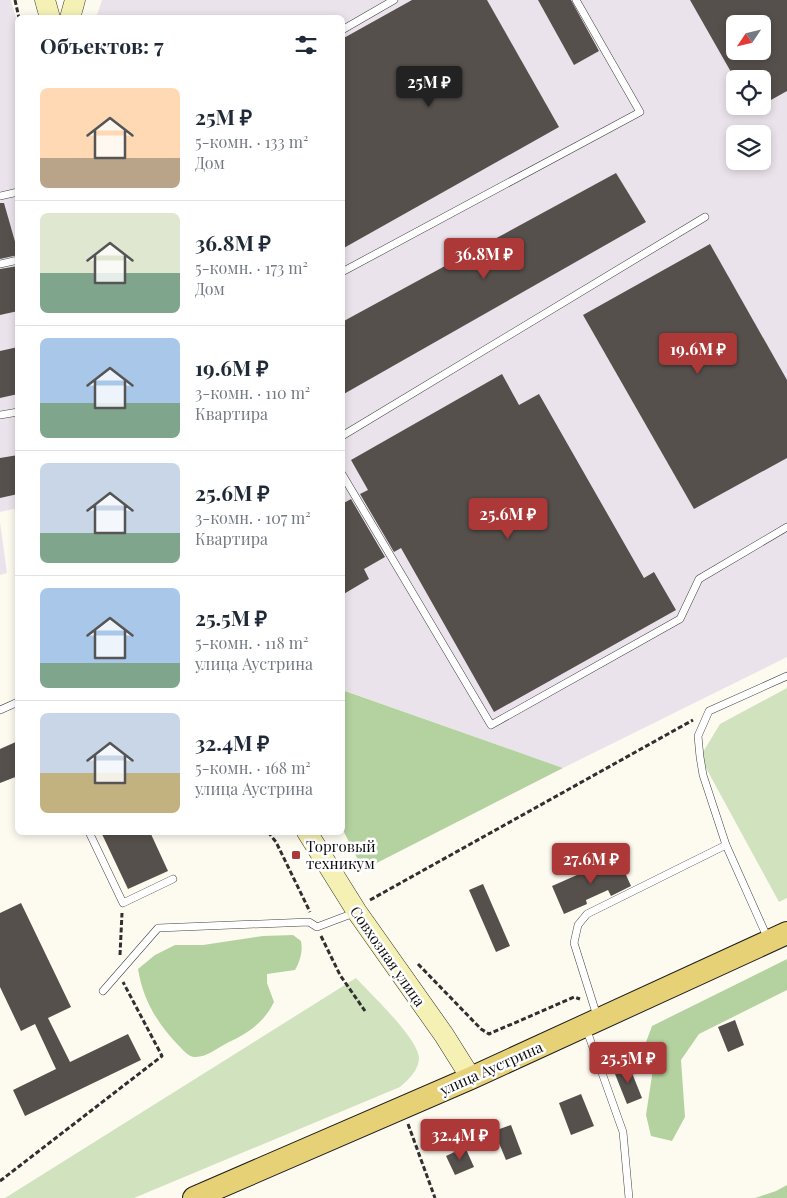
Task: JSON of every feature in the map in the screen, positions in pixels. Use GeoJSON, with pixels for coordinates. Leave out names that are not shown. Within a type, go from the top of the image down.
{"type":"FeatureCollection","features":[{"type":"Feature","properties":{"kind":"main road"},"geometry":{"type":"LineString","coordinates":[[45,0],[49,15]]}},
{"type":"Feature","properties":{"kind":"main road"},"geometry":{"type":"LineString","coordinates":[[71,15],[75,0]]}},
{"type":"Feature","properties":{"kind":"main road","name":"Совхозная улица"},"geometry":{"type":"LineString","coordinates":[[309,835],[361,903],[471,1078]]}},
{"type":"Feature","properties":{"kind":"main road","name":"улица Аустрина"},"geometry":{"type":"LineString","coordinates":[[194,1198],[471,1078],[778,937]]}},
{"type":"Feature","properties":{"kind":"lane"},"geometry":{"type":"LineString","coordinates":[[345,28],[394,0]]}},
{"type":"Feature","properties":{"kind":"lane"},"geometry":{"type":"LineString","coordinates":[[345,270],[640,112],[576,0]]}},
{"type":"Feature","properties":{"kind":"lane"},"geometry":{"type":"LineString","coordinates":[[0,196],[15,193]]}},
{"type":"Feature","properties":{"kind":"lane"},"geometry":{"type":"LineString","coordinates":[[345,434],[705,217]]}},
{"type":"Feature","properties":{"kind":"lane"},"geometry":{"type":"LineString","coordinates":[[0,264],[15,261]]}},
{"type":"Feature","properties":{"kind":"lane"},"geometry":{"type":"LineString","coordinates":[[0,415],[15,412]]}},
{"type":"Feature","properties":{"kind":"lane"},"geometry":{"type":"LineString","coordinates":[[345,479],[491,725],[680,619],[699,579],[787,527]]}},
{"type":"Feature","properties":{"kind":"lane"},"geometry":{"type":"LineString","coordinates":[[778,937],[726,846],[702,775],[698,736],[709,712],[787,676]]}},
{"type":"Feature","properties":{"kind":"lane"},"geometry":{"type":"LineString","coordinates":[[0,710],[15,703]]}},
{"type":"Feature","properties":{"kind":"lane"},"geometry":{"type":"LineString","coordinates":[[89,835],[123,903],[173,879]]}},
{"type":"Feature","properties":{"kind":"lane"},"geometry":{"type":"LineString","coordinates":[[629,1198],[623,1132],[592,1022],[574,943],[578,925],[587,914],[726,846]]}},
{"type":"Feature","properties":{"kind":"lane"},"geometry":{"type":"LineString","coordinates":[[103,991],[158,928],[309,922],[316,927],[361,903]]}},
{"type":"Feature","properties":{"kind":"path"},"geometry":{"type":"LineString","coordinates":[[15,0],[18,15]]}},
{"type":"Feature","properties":{"kind":"path"},"geometry":{"type":"LineString","coordinates":[[361,903],[371,902],[709,712]]}},
{"type":"Feature","properties":{"kind":"path"},"geometry":{"type":"LineString","coordinates":[[0,1181],[162,1056],[118,973],[123,903]]}},
{"type":"Feature","properties":{"kind":"path"},"geometry":{"type":"LineString","coordinates":[[401,1108],[435,1198]]}},
{"type":"Feature","properties":{"kind":"shaded area"},"geometry":{"type":"Polygon","coordinates":[[[0,0],[11,0],[15,15],[15,509],[0,512],[0,0]]]}},
{"type":"Feature","properties":{"kind":"shaded area"},"geometry":{"type":"Polygon","coordinates":[[[102,0],[787,0],[787,657],[563,768],[345,691],[345,15],[97,15],[102,0]]]}},
{"type":"Feature","properties":{"kind":"shaded area"},"geometry":{"type":"Polygon","coordinates":[[[0,522],[7,573],[0,575],[0,522]]]}},
{"type":"Feature","properties":{"kind":"green space"},"geometry":{"type":"Polygon","coordinates":[[[787,688],[787,898],[779,902],[700,757],[720,724],[787,688]]]}},
{"type":"Feature","properties":{"kind":"green space"},"geometry":{"type":"Polygon","coordinates":[[[345,691],[563,768],[363,870],[345,834],[345,691]]]}},
{"type":"Feature","properties":{"kind":"green space"},"geometry":{"type":"Polygon","coordinates":[[[293,935],[301,941],[300,960],[295,970],[267,974],[267,983],[274,1002],[266,1015],[243,1035],[208,1054],[194,1057],[186,1053],[164,1029],[147,1001],[138,969],[155,955],[175,945],[203,945],[263,936],[293,935]]]}},
{"type":"Feature","properties":{"kind":"green space"},"geometry":{"type":"Polygon","coordinates":[[[787,959],[787,990],[699,1034],[681,1060],[685,1117],[672,1141],[651,1136],[646,1115],[653,1069],[646,1042],[652,1026],[787,959]]]}},
{"type":"Feature","properties":{"kind":"green space"},"geometry":{"type":"Polygon","coordinates":[[[356,978],[403,1029],[417,1051],[419,1059],[417,1067],[410,1078],[400,1087],[134,1198],[5,1198],[356,978]]]}},
{"type":"Feature","properties":{"kind":"green space"},"geometry":{"type":"Polygon","coordinates":[[[787,1185],[787,1198],[755,1198],[776,1191],[787,1185]]]}},
{"type":"Feature","properties":{"kind":"building"},"geometry":{"type":"Polygon","coordinates":[[[412,0],[487,0],[559,127],[345,247],[345,37],[412,0]]]}},
{"type":"Feature","properties":{"kind":"building"},"geometry":{"type":"Polygon","coordinates":[[[538,0],[571,0],[599,51],[574,65],[538,0]]]}},
{"type":"Feature","properties":{"kind":"building"},"geometry":{"type":"Polygon","coordinates":[[[690,0],[787,0],[787,91],[771,100],[771,70],[730,70],[690,0]]]}},
{"type":"Feature","properties":{"kind":"building"},"geometry":{"type":"Polygon","coordinates":[[[616,173],[646,222],[345,393],[345,320],[616,173]]]}},
{"type":"Feature","properties":{"kind":"building"},"geometry":{"type":"Polygon","coordinates":[[[0,203],[4,203],[15,242],[15,256],[0,259],[0,203]]]}},
{"type":"Feature","properties":{"kind":"building"},"geometry":{"type":"Polygon","coordinates":[[[710,244],[787,380],[787,458],[694,509],[583,315],[710,244]]]}},
{"type":"Feature","properties":{"kind":"building"},"geometry":{"type":"Polygon","coordinates":[[[15,266],[15,312],[0,315],[0,269],[15,266]]]}},
{"type":"Feature","properties":{"kind":"building"},"geometry":{"type":"Polygon","coordinates":[[[15,348],[15,395],[0,398],[0,351],[15,348]]]}},
{"type":"Feature","properties":{"kind":"building"},"geometry":{"type":"Polygon","coordinates":[[[502,374],[519,405],[539,394],[644,578],[654,572],[676,610],[494,712],[401,548],[394,552],[360,494],[368,490],[351,460],[502,374]]]}},
{"type":"Feature","properties":{"kind":"building"},"geometry":{"type":"Polygon","coordinates":[[[15,456],[15,495],[0,498],[0,458],[15,456]]]}},
{"type":"Feature","properties":{"kind":"building"},"geometry":{"type":"Polygon","coordinates":[[[351,499],[385,557],[364,569],[369,579],[345,593],[345,502],[351,499]]]}},
{"type":"Feature","properties":{"kind":"building"},"geometry":{"type":"Polygon","coordinates":[[[15,742],[15,777],[0,783],[0,749],[15,742]]]}},
{"type":"Feature","properties":{"kind":"building"},"geometry":{"type":"Polygon","coordinates":[[[102,835],[151,835],[168,871],[128,889],[102,835]]]}},
{"type":"Feature","properties":{"kind":"building"},"geometry":{"type":"Polygon","coordinates":[[[618,857],[631,886],[611,896],[608,890],[586,900],[587,904],[564,914],[552,886],[618,857]]]}},
{"type":"Feature","properties":{"kind":"building"},"geometry":{"type":"Polygon","coordinates":[[[483,884],[510,946],[496,952],[469,890],[483,884]]]}},
{"type":"Feature","properties":{"kind":"building"},"geometry":{"type":"Polygon","coordinates":[[[21,903],[71,1007],[48,1018],[70,1062],[128,1034],[141,1060],[25,1116],[13,1090],[56,1069],[35,1024],[21,1031],[0,987],[0,913],[21,903]]]}},
{"type":"Feature","properties":{"kind":"building"},"geometry":{"type":"Polygon","coordinates":[[[735,1020],[744,1045],[728,1052],[718,1027],[735,1020]]]}},
{"type":"Feature","properties":{"kind":"building"},"geometry":{"type":"Polygon","coordinates":[[[628,1063],[642,1098],[627,1104],[613,1069],[628,1063]]]}},
{"type":"Feature","properties":{"kind":"building"},"geometry":{"type":"Polygon","coordinates":[[[581,1094],[594,1126],[571,1135],[559,1103],[581,1094]]]}},
{"type":"Feature","properties":{"kind":"building"},"geometry":{"type":"Polygon","coordinates":[[[511,1125],[522,1154],[506,1160],[494,1131],[511,1125]]]}},
{"type":"Feature","properties":{"kind":"building"},"geometry":{"type":"Polygon","coordinates":[[[465,1147],[474,1167],[455,1175],[446,1156],[465,1147]]]}},
{"type":"Feature","properties":{"kind":"place","name":"Торговый техникум"},"geometry":{"type":"Point","coordinates":[296,855]}}]}
